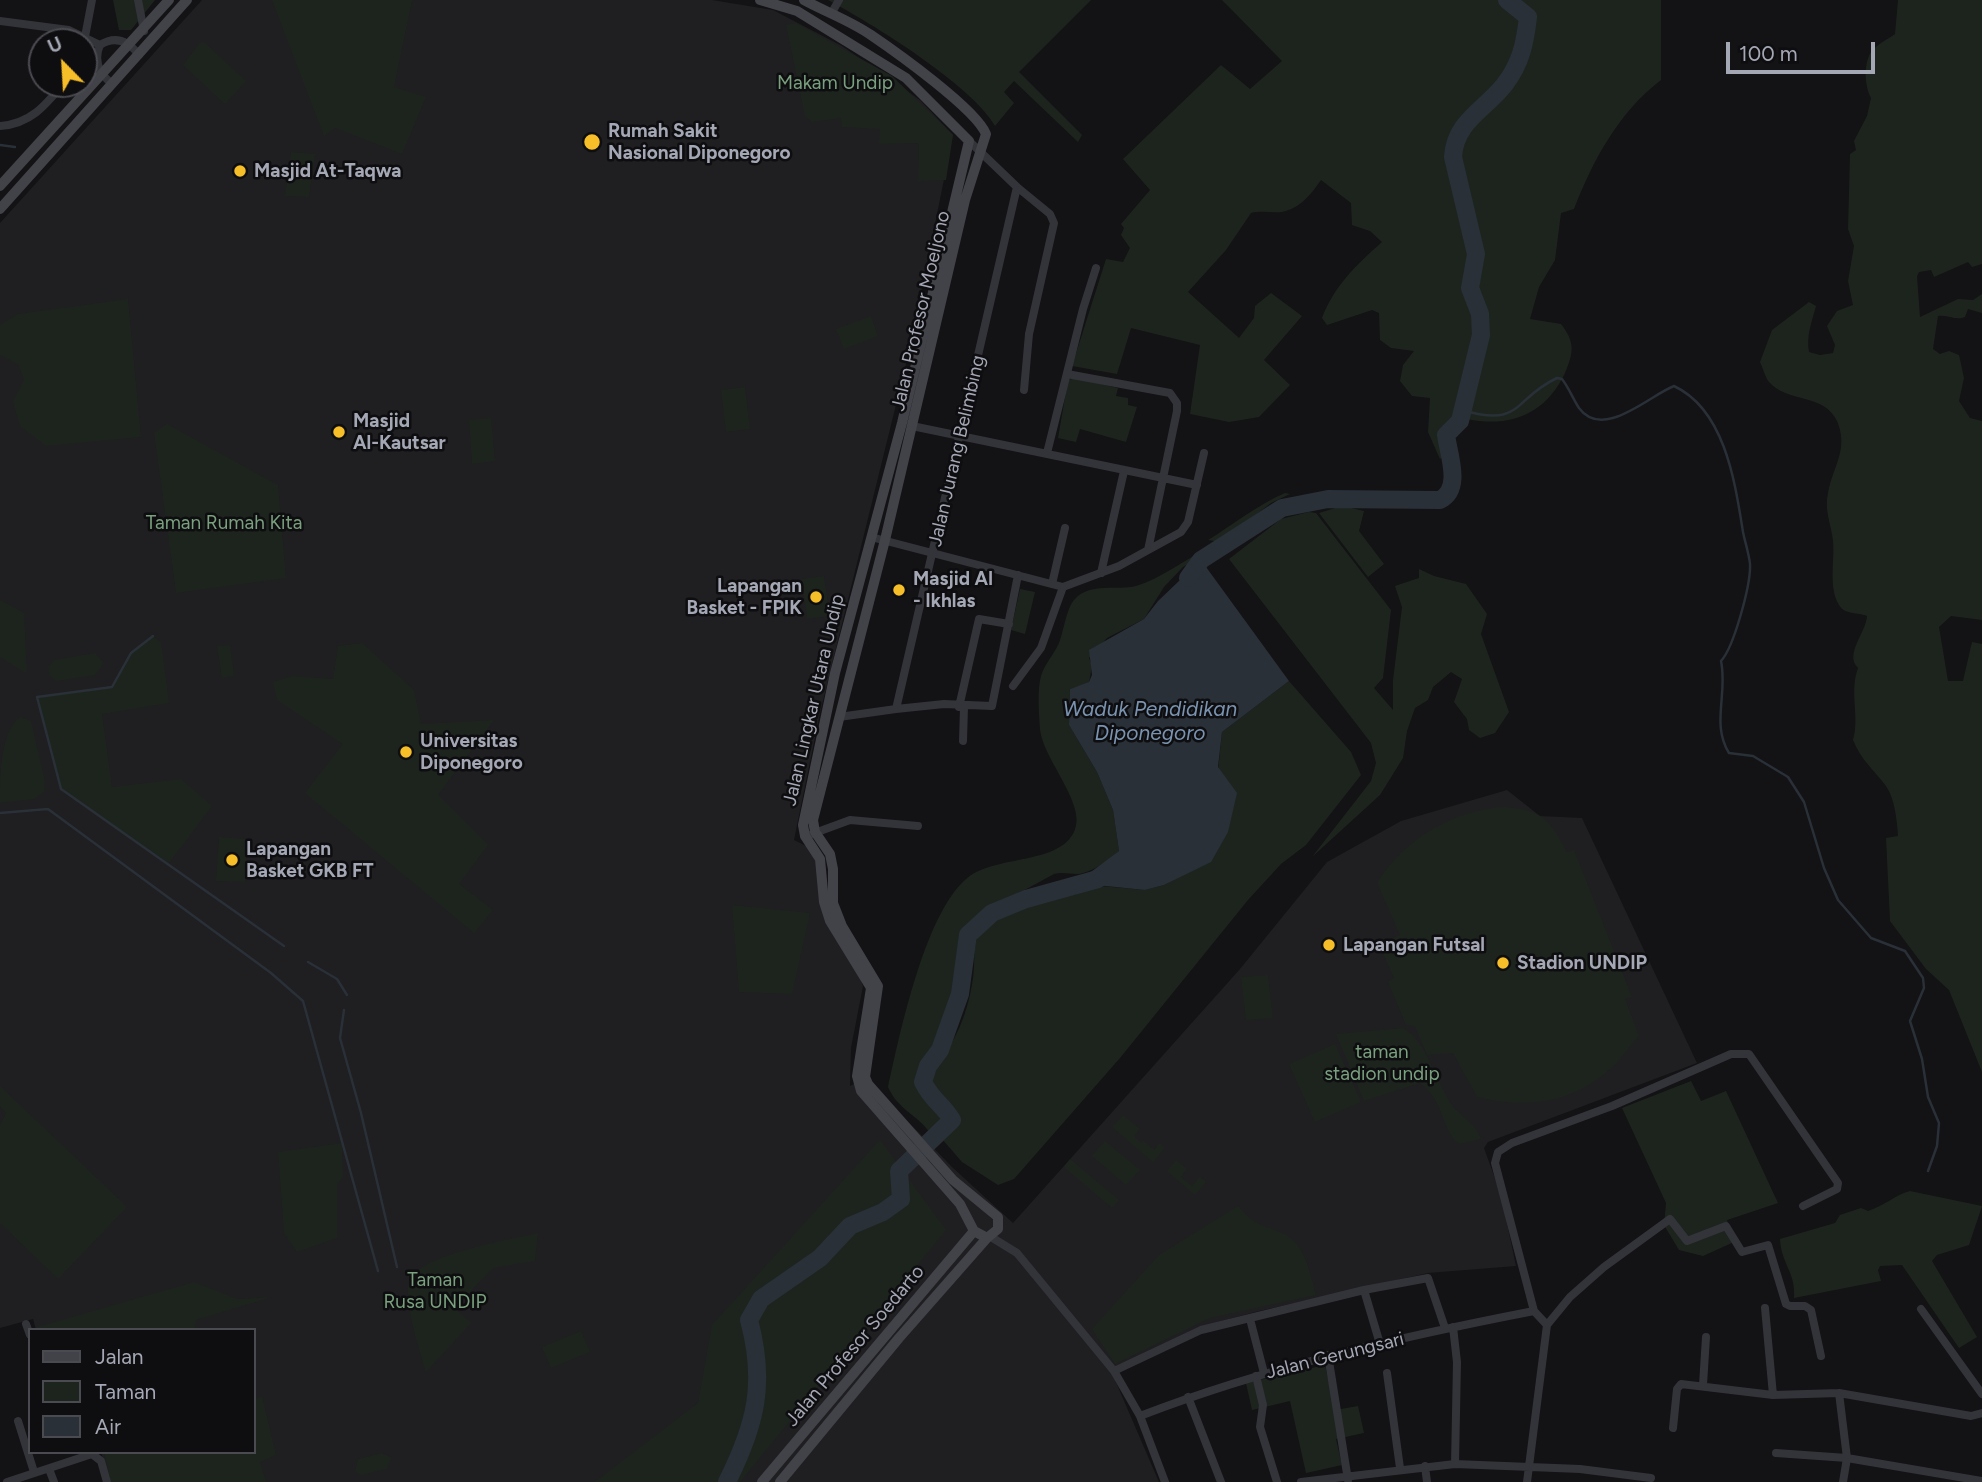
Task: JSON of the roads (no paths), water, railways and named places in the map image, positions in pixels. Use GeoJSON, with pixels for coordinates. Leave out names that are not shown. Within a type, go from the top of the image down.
{"type":"FeatureCollection","features":[{"type":"Feature","properties":{"kind":"street"},"geometry":{"type":"LineString","coordinates":[[86,28],[92,0]]}},
{"type":"Feature","properties":{"kind":"street"},"geometry":{"type":"LineString","coordinates":[[138,0],[144,31]]}},
{"type":"Feature","properties":{"kind":"street"},"geometry":{"type":"LineString","coordinates":[[0,186],[100,74],[144,31],[169,0]]}},
{"type":"Feature","properties":{"kind":"street"},"geometry":{"type":"LineString","coordinates":[[760,0],[797,11],[906,78],[1017,187],[1050,214],[1054,223],[1029,334],[1024,390]]}},
{"type":"Feature","properties":{"kind":"street","name":"Jalan Profesor Moeljono"},"geometry":{"type":"LineString","coordinates":[[804,0],[870,34],[971,114],[985,131],[907,424],[885,540],[839,717]]}},
{"type":"Feature","properties":{"kind":"street"},"geometry":{"type":"LineString","coordinates":[[831,14],[839,0]]}},
{"type":"Feature","properties":{"kind":"street"},"geometry":{"type":"LineString","coordinates":[[0,209],[185,1]]}},
{"type":"Feature","properties":{"kind":"street"},"geometry":{"type":"LineString","coordinates":[[0,21],[56,28]]}},
{"type":"Feature","properties":{"kind":"street"},"geometry":{"type":"LineString","coordinates":[[111,83],[100,74],[97,59],[100,45],[111,39],[131,45],[139,55]]}},
{"type":"Feature","properties":{"kind":"street"},"geometry":{"type":"LineString","coordinates":[[0,126],[25,121],[50,98]]}},
{"type":"Feature","properties":{"kind":"street"},"geometry":{"type":"LineString","coordinates":[[969,141],[948,216],[907,424],[1197,485]]}},
{"type":"Feature","properties":{"kind":"street","name":"Jalan Jurang Belimbing"},"geometry":{"type":"LineString","coordinates":[[896,709],[1017,187]]}},
{"type":"Feature","properties":{"kind":"street"},"geometry":{"type":"LineString","coordinates":[[1047,453],[1096,268]]}},
{"type":"Feature","properties":{"kind":"street"},"geometry":{"type":"LineString","coordinates":[[1067,373],[1170,393],[1174,397],[1177,411],[1160,479],[1148,550]]}},
{"type":"Feature","properties":{"kind":"street","name":"Jalan Lingkar Utara Undip"},"geometry":{"type":"LineString","coordinates":[[907,424],[871,537],[835,673],[803,825],[810,834],[820,859],[828,903],[878,985],[865,1076],[869,1094],[951,1186],[973,1227]]}},
{"type":"Feature","properties":{"kind":"street"},"geometry":{"type":"LineString","coordinates":[[871,537],[1063,587],[1119,566],[1186,526],[1204,453]]}},
{"type":"Feature","properties":{"kind":"street"},"geometry":{"type":"LineString","coordinates":[[1101,573],[1124,471]]}},
{"type":"Feature","properties":{"kind":"street"},"geometry":{"type":"LineString","coordinates":[[1052,584],[1065,528]]}},
{"type":"Feature","properties":{"kind":"street"},"geometry":{"type":"LineString","coordinates":[[839,717],[944,704],[961,707],[992,706],[1018,575]]}},
{"type":"Feature","properties":{"kind":"street"},"geometry":{"type":"LineString","coordinates":[[1013,686],[1041,648],[1063,587]]}},
{"type":"Feature","properties":{"kind":"street"},"geometry":{"type":"LineString","coordinates":[[963,741],[961,707],[979,619],[1009,624]]}},
{"type":"Feature","properties":{"kind":"street","name":"Jalan Lingkar Utara Undip"},"geometry":{"type":"LineString","coordinates":[[810,834],[839,717]]}},
{"type":"Feature","properties":{"kind":"street"},"geometry":{"type":"LineString","coordinates":[[810,834],[850,820],[918,825]]}},
{"type":"Feature","properties":{"kind":"street"},"geometry":{"type":"LineString","coordinates":[[1547,1325],[1534,1311],[1495,1163],[1498,1152],[1512,1143],[1612,1105],[1731,1054],[1749,1054],[1838,1184],[1837,1189],[1803,1206]]}},
{"type":"Feature","properties":{"kind":"street","name":"Jalan Lingkar Utara Undip"},"geometry":{"type":"LineString","coordinates":[[951,1186],[998,1217],[992,1235]]}},
{"type":"Feature","properties":{"kind":"street","name":"Jalan Profesor Soedarto"},"geometry":{"type":"LineString","coordinates":[[762,1482],[973,1227],[977,1214],[986,1210]]}},
{"type":"Feature","properties":{"kind":"street"},"geometry":{"type":"LineString","coordinates":[[1527,1482],[1547,1325],[1570,1297],[1604,1267],[1670,1219],[1687,1241],[1726,1226],[1742,1252],[1768,1245],[1786,1304],[1805,1306],[1811,1310],[1821,1356]]}},
{"type":"Feature","properties":{"kind":"street"},"geometry":{"type":"LineString","coordinates":[[973,1227],[992,1235],[1017,1253],[1114,1371],[1140,1416],[1165,1482]]}},
{"type":"Feature","properties":{"kind":"street","name":"Jalan Profesor Soedarto"},"geometry":{"type":"LineString","coordinates":[[780,1482],[899,1338],[992,1235]]}},
{"type":"Feature","properties":{"kind":"street"},"geometry":{"type":"LineString","coordinates":[[1114,1371],[1201,1330],[1364,1290],[1428,1278],[1449,1327],[1457,1362],[1455,1464]]}},
{"type":"Feature","properties":{"kind":"street"},"geometry":{"type":"LineString","coordinates":[[1364,1290],[1380,1344]]}},
{"type":"Feature","properties":{"kind":"street"},"geometry":{"type":"LineString","coordinates":[[1765,1308],[1773,1395]]}},
{"type":"Feature","properties":{"kind":"street"},"geometry":{"type":"LineString","coordinates":[[1921,1310],[1982,1394]]}},
{"type":"Feature","properties":{"kind":"street","name":"Jalan Gerungsari"},"geometry":{"type":"LineString","coordinates":[[1140,1416],[1188,1397],[1328,1355],[1449,1327],[1534,1311]]}},
{"type":"Feature","properties":{"kind":"street"},"geometry":{"type":"LineString","coordinates":[[1250,1319],[1263,1405],[1260,1427],[1277,1482]]}},
{"type":"Feature","properties":{"kind":"street"},"geometry":{"type":"LineString","coordinates":[[26,1324],[28,1330]]}},
{"type":"Feature","properties":{"kind":"street"},"geometry":{"type":"LineString","coordinates":[[1703,1385],[1706,1337]]}},
{"type":"Feature","properties":{"kind":"street"},"geometry":{"type":"LineString","coordinates":[[1328,1355],[1348,1480]]}},
{"type":"Feature","properties":{"kind":"street"},"geometry":{"type":"LineString","coordinates":[[1387,1373],[1400,1468]]}},
{"type":"Feature","properties":{"kind":"street"},"geometry":{"type":"LineString","coordinates":[[1673,1428],[1677,1389],[1688,1382],[1773,1395],[1839,1393],[1971,1416],[1982,1413]]}},
{"type":"Feature","properties":{"kind":"street"},"geometry":{"type":"LineString","coordinates":[[1839,1393],[1847,1458],[1843,1482]]}},
{"type":"Feature","properties":{"kind":"street"},"geometry":{"type":"LineString","coordinates":[[1188,1397],[1221,1482]]}},
{"type":"Feature","properties":{"kind":"street"},"geometry":{"type":"LineString","coordinates":[[18,1421],[28,1453]]}},
{"type":"Feature","properties":{"kind":"street"},"geometry":{"type":"LineString","coordinates":[[1776,1453],[1847,1458],[1982,1481]]}},
{"type":"Feature","properties":{"kind":"street"},"geometry":{"type":"LineString","coordinates":[[28,1454],[34,1472]]}},
{"type":"Feature","properties":{"kind":"street"},"geometry":{"type":"LineString","coordinates":[[7,1482],[49,1469],[67,1457],[95,1455],[103,1465],[107,1482]]}},
{"type":"Feature","properties":{"kind":"street"},"geometry":{"type":"LineString","coordinates":[[1301,1482],[1348,1480],[1400,1468],[1455,1464],[1580,1469],[1651,1478]]}},
{"type":"Feature","properties":{"kind":"street"},"geometry":{"type":"LineString","coordinates":[[1425,1466],[1427,1482]]}},
{"type":"Feature","properties":{"kind":"street"},"geometry":{"type":"LineString","coordinates":[[49,1469],[54,1482]]}},
{"type":"Feature","properties":{"kind":"water","name":"Waduk Pendidikan Diponegoro"},"geometry":{"type":"Polygon","coordinates":[[[1201,560],[1289,681],[1222,732],[1218,767],[1237,793],[1228,832],[1211,862],[1164,885],[1145,890],[1076,883],[1119,851],[1113,810],[1097,772],[1069,725],[1070,689],[1089,682],[1092,675],[1089,650],[1144,619],[1158,601],[1201,560]]]}},
{"type":"Feature","properties":{"kind":"waterway"},"geometry":{"type":"LineString","coordinates":[[1188,578],[1201,560],[1282,508],[1328,499],[1440,500],[1451,488],[1452,471],[1446,435],[1460,421],[1481,335],[1480,314],[1470,288],[1476,254],[1453,157],[1459,134],[1505,84],[1521,52],[1528,17],[1507,0]]}},
{"type":"Feature","properties":{"kind":"waterway"},"geometry":{"type":"LineString","coordinates":[[0,145],[15,147]]}},
{"type":"Feature","properties":{"kind":"waterway"},"geometry":{"type":"LineString","coordinates":[[1462,410],[1496,416],[1507,413],[1557,378],[1562,379],[1579,408],[1589,417],[1601,420],[1626,413],[1674,386],[1691,397],[1705,412],[1725,449],[1750,564],[1741,615],[1721,661],[1723,685],[1720,720],[1724,742],[1729,753],[1753,756],[1788,777],[1804,802],[1824,868],[1838,900],[1871,938],[1905,951],[1923,978],[1924,988],[1910,1021],[1922,1059],[1928,1097],[1939,1123],[1937,1146],[1928,1171]]}},
{"type":"Feature","properties":{"kind":"waterway"},"geometry":{"type":"LineString","coordinates":[[153,636],[131,653],[112,687],[37,697],[61,789],[284,946]]}},
{"type":"Feature","properties":{"kind":"waterway"},"geometry":{"type":"LineString","coordinates":[[0,813],[48,809],[271,973],[303,1001],[378,1271]]}},
{"type":"Feature","properties":{"kind":"waterway"},"geometry":{"type":"LineString","coordinates":[[727,1482],[745,1441],[755,1403],[757,1364],[749,1320],[761,1299],[820,1258],[850,1226],[883,1212],[901,1199],[899,1171],[952,1120],[923,1082],[928,1066],[940,1050],[960,994],[968,935],[992,913],[1026,899],[1098,879]]}},
{"type":"Feature","properties":{"kind":"waterway"},"geometry":{"type":"LineString","coordinates":[[308,962],[337,979],[347,995]]}},
{"type":"Feature","properties":{"kind":"waterway"},"geometry":{"type":"LineString","coordinates":[[344,1010],[340,1038],[361,1113],[397,1267]]}},
{"type":"Feature","properties":{"kind":"place","name":"Rumah Sakit Nasional Diponegoro"},"geometry":{"type":"Point","coordinates":[592,142]}},
{"type":"Feature","properties":{"kind":"place","name":"Masjid At-Taqwa"},"geometry":{"type":"Point","coordinates":[240,171]}},
{"type":"Feature","properties":{"kind":"place","name":"Masjid Al-Kautsar"},"geometry":{"type":"Point","coordinates":[339,432]}},
{"type":"Feature","properties":{"kind":"place","name":"Masjid Al - Ikhlas"},"geometry":{"type":"Point","coordinates":[899,590]}},
{"type":"Feature","properties":{"kind":"place","name":"Lapangan Basket - FPIK"},"geometry":{"type":"Point","coordinates":[816,597]}},
{"type":"Feature","properties":{"kind":"place","name":"Universitas Diponegoro"},"geometry":{"type":"Point","coordinates":[406,752]}},
{"type":"Feature","properties":{"kind":"place","name":"Lapangan Basket GKB FT"},"geometry":{"type":"Point","coordinates":[232,860]}},
{"type":"Feature","properties":{"kind":"place","name":"Lapangan Futsal"},"geometry":{"type":"Point","coordinates":[1329,945]}},
{"type":"Feature","properties":{"kind":"place","name":"Stadion UNDIP"},"geometry":{"type":"Point","coordinates":[1503,963]}},
{"type":"Feature","properties":{"kind":"park label","name":"Makam Undip"},"geometry":{"type":"Point","coordinates":[835,83]}},
{"type":"Feature","properties":{"kind":"park label","name":"Taman Rumah Kita"},"geometry":{"type":"Point","coordinates":[224,523]}},
{"type":"Feature","properties":{"kind":"park label","name":"taman stadion undip"},"geometry":{"type":"Point","coordinates":[1382,1063]}},
{"type":"Feature","properties":{"kind":"park label","name":"Taman Rusa UNDIP"},"geometry":{"type":"Point","coordinates":[435,1291]}}]}
